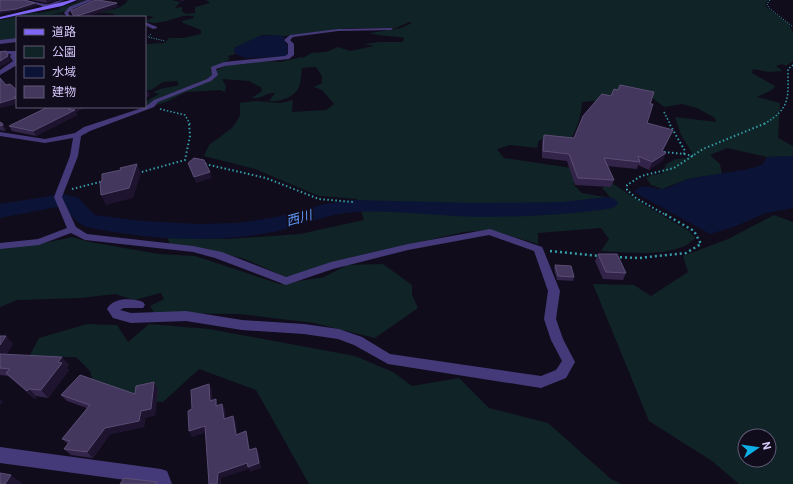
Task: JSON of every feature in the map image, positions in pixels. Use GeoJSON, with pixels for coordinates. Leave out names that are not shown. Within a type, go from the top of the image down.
{"type":"FeatureCollection","features":[{"type":"Feature","properties":{"kind":"main road"},"geometry":{"type":"LineString","coordinates":[[0,18],[75,0]]}},
{"type":"Feature","properties":{"kind":"street"},"geometry":{"type":"LineString","coordinates":[[24,0],[47,7],[62,0]]}},
{"type":"Feature","properties":{"kind":"street"},"geometry":{"type":"LineString","coordinates":[[68,16],[66,14],[71,8],[91,0]]}},
{"type":"Feature","properties":{"kind":"street"},"geometry":{"type":"LineString","coordinates":[[146,24],[155,28]]}},
{"type":"Feature","properties":{"kind":"street"},"geometry":{"type":"LineString","coordinates":[[0,134],[45,141],[77,134],[152,106],[156,101],[209,80],[215,75],[213,68],[224,64],[287,58],[291,55],[291,44],[287,40],[292,36],[338,30],[391,29]]}},
{"type":"Feature","properties":{"kind":"street"},"geometry":{"type":"LineString","coordinates":[[0,42],[16,40]]}},
{"type":"Feature","properties":{"kind":"street"},"geometry":{"type":"LineString","coordinates":[[0,53],[15,52],[13,57],[16,61],[15,64],[0,73]]}},
{"type":"Feature","properties":{"kind":"street"},"geometry":{"type":"LineString","coordinates":[[77,134],[74,156],[58,197],[72,229],[85,237],[200,250],[218,255],[286,281],[331,266],[408,247],[490,232],[538,249],[554,291],[550,319],[557,340],[568,362],[561,374],[541,382],[388,359],[358,341],[339,334],[304,329],[242,325],[186,316],[131,318],[117,315],[113,309],[122,304],[139,305]]}},
{"type":"Feature","properties":{"kind":"street"},"geometry":{"type":"LineString","coordinates":[[0,246],[39,242],[72,229]]}},
{"type":"Feature","properties":{"kind":"street"},"geometry":{"type":"LineString","coordinates":[[0,455],[161,477],[164,484]]}},
{"type":"Feature","properties":{"kind":"path"},"geometry":{"type":"LineString","coordinates":[[770,0],[767,4],[771,10],[789,22],[793,27]]}},
{"type":"Feature","properties":{"kind":"path"},"geometry":{"type":"LineString","coordinates":[[611,256],[639,258],[686,253],[701,244],[694,231],[636,198],[627,190],[627,185],[635,178],[668,170],[684,163],[702,150],[744,134],[775,118],[787,104],[788,69],[793,65]]}},
{"type":"Feature","properties":{"kind":"path"},"geometry":{"type":"LineString","coordinates":[[152,106],[185,115],[189,120],[190,126],[185,160]]}},
{"type":"Feature","properties":{"kind":"path"},"geometry":{"type":"LineString","coordinates":[[664,112],[678,141],[685,151],[684,154]]}},
{"type":"Feature","properties":{"kind":"path"},"geometry":{"type":"LineString","coordinates":[[657,151],[693,156]]}},
{"type":"Feature","properties":{"kind":"path"},"geometry":{"type":"LineString","coordinates":[[134,174],[185,160],[192,161]]}},
{"type":"Feature","properties":{"kind":"path"},"geometry":{"type":"LineString","coordinates":[[200,163],[266,178],[319,199],[353,202]]}},
{"type":"Feature","properties":{"kind":"path"},"geometry":{"type":"LineString","coordinates":[[60,192],[104,181]]}},
{"type":"Feature","properties":{"kind":"path"},"geometry":{"type":"LineString","coordinates":[[538,249],[555,253],[604,256]]}},
{"type":"Feature","properties":{"kind":"green space"},"geometry":{"type":"Polygon","coordinates":[[[84,0],[89,0],[67,8],[70,9],[68,11],[50,15],[62,14],[65,16],[18,16],[61,9],[59,8],[84,0]]]}},
{"type":"Feature","properties":{"kind":"green space"},"geometry":{"type":"Polygon","coordinates":[[[128,0],[172,0],[180,2],[175,8],[182,7],[182,11],[186,14],[195,13],[195,7],[210,3],[206,0],[769,0],[765,4],[767,8],[788,23],[793,32],[793,61],[786,66],[782,64],[776,66],[783,71],[768,72],[753,69],[752,73],[775,86],[772,90],[757,97],[780,103],[778,138],[793,146],[793,156],[767,157],[727,148],[710,155],[720,164],[722,174],[688,179],[662,189],[651,185],[646,178],[663,173],[666,164],[676,159],[688,158],[692,153],[681,135],[675,117],[716,122],[715,118],[697,108],[682,104],[664,107],[650,96],[582,102],[579,121],[571,139],[539,140],[537,148],[510,145],[497,149],[504,158],[599,172],[577,177],[573,184],[582,193],[611,198],[602,188],[612,183],[648,207],[689,231],[695,238],[687,245],[664,252],[651,253],[601,251],[609,239],[601,228],[538,233],[538,244],[490,230],[464,232],[365,254],[285,277],[245,259],[208,249],[170,245],[167,237],[228,239],[300,234],[364,220],[357,199],[319,196],[255,169],[204,156],[209,145],[232,128],[237,121],[240,115],[240,103],[256,101],[281,103],[293,100],[292,112],[326,110],[334,104],[322,90],[314,87],[322,83],[322,76],[316,67],[302,68],[300,84],[296,92],[285,99],[277,101],[269,101],[275,93],[259,98],[251,98],[261,92],[262,88],[249,81],[222,79],[226,86],[225,92],[220,90],[186,92],[166,102],[146,108],[146,101],[159,94],[153,92],[163,88],[179,85],[177,81],[163,82],[151,90],[146,90],[146,44],[165,43],[169,38],[183,38],[201,34],[201,30],[183,23],[182,21],[194,18],[193,16],[151,23],[146,21],[154,17],[114,16],[115,15],[110,13],[90,12],[106,11],[121,6],[128,0]],[[409,22],[396,28],[349,28],[284,36],[263,35],[234,48],[235,54],[228,56],[230,59],[210,70],[213,72],[227,65],[270,61],[280,62],[303,58],[311,53],[326,52],[338,47],[350,51],[374,46],[364,44],[403,42],[404,38],[370,33],[401,28],[412,23],[409,22]]]}},
{"type":"Feature","properties":{"kind":"green space"},"geometry":{"type":"Polygon","coordinates":[[[16,16],[16,39],[0,42],[0,20],[16,16]]]}},
{"type":"Feature","properties":{"kind":"green space"},"geometry":{"type":"Polygon","coordinates":[[[774,215],[793,222],[793,484],[739,484],[712,461],[649,421],[593,284],[634,285],[651,296],[688,272],[683,256],[728,239],[774,215]]]}},
{"type":"Feature","properties":{"kind":"green space"},"geometry":{"type":"Polygon","coordinates":[[[72,237],[90,242],[159,254],[195,256],[280,284],[324,277],[347,265],[383,264],[412,285],[412,295],[418,308],[375,338],[314,323],[240,314],[154,313],[150,306],[164,299],[161,293],[134,300],[115,294],[80,298],[17,300],[0,307],[0,248],[40,244],[72,237]]]}},
{"type":"Feature","properties":{"kind":"green space"},"geometry":{"type":"Polygon","coordinates":[[[87,324],[117,325],[128,342],[149,324],[209,329],[355,356],[393,372],[412,386],[459,378],[489,408],[548,423],[611,479],[622,484],[309,484],[256,390],[199,369],[163,402],[98,399],[90,371],[76,357],[29,357],[39,338],[87,324]]]}},
{"type":"Feature","properties":{"kind":"water"},"geometry":{"type":"Polygon","coordinates":[[[279,35],[286,38],[283,39],[288,46],[287,57],[246,58],[235,54],[234,48],[259,36],[279,35]]]}},
{"type":"Feature","properties":{"kind":"water"},"geometry":{"type":"Polygon","coordinates":[[[793,156],[793,208],[766,213],[736,226],[710,234],[634,192],[645,186],[663,189],[689,179],[753,168],[762,165],[767,157],[793,156]]]}},
{"type":"Feature","properties":{"kind":"building"},"geometry":{"type":"Polygon","coordinates":[[[0,0],[24,0],[35,3],[16,9],[0,11],[0,0]]]}},
{"type":"Feature","properties":{"kind":"building"},"geometry":{"type":"Polygon","coordinates":[[[95,0],[117,3],[77,16],[74,16],[71,11],[95,0]]]}},
{"type":"Feature","properties":{"kind":"building"},"geometry":{"type":"Polygon","coordinates":[[[6,51],[8,56],[0,61],[0,52],[6,51]]]}},
{"type":"Feature","properties":{"kind":"building"},"geometry":{"type":"Polygon","coordinates":[[[0,78],[6,85],[10,84],[16,89],[16,96],[14,97],[16,98],[0,103],[0,78]]]}},
{"type":"Feature","properties":{"kind":"building"},"geometry":{"type":"Polygon","coordinates":[[[620,85],[654,92],[650,104],[653,104],[647,123],[673,130],[662,151],[666,153],[652,162],[638,156],[640,162],[604,158],[614,180],[578,178],[569,154],[543,151],[544,135],[574,138],[583,116],[602,94],[611,96],[614,89],[618,90],[620,85]]]}},
{"type":"Feature","properties":{"kind":"building"},"geometry":{"type":"Polygon","coordinates":[[[46,108],[70,108],[68,109],[75,110],[33,131],[9,126],[46,108]]]}},
{"type":"Feature","properties":{"kind":"building"},"geometry":{"type":"Polygon","coordinates":[[[194,158],[204,160],[210,172],[194,177],[188,163],[194,158]]]}},
{"type":"Feature","properties":{"kind":"building"},"geometry":{"type":"Polygon","coordinates":[[[137,164],[129,188],[101,195],[100,183],[102,180],[102,174],[121,170],[120,168],[137,164]]]}},
{"type":"Feature","properties":{"kind":"building"},"geometry":{"type":"Polygon","coordinates":[[[598,254],[617,254],[626,273],[606,272],[598,254]]]}},
{"type":"Feature","properties":{"kind":"building"},"geometry":{"type":"Polygon","coordinates":[[[555,265],[571,266],[574,277],[558,276],[555,265]]]}},
{"type":"Feature","properties":{"kind":"building"},"geometry":{"type":"Polygon","coordinates":[[[0,336],[6,336],[0,345],[0,336]]]}},
{"type":"Feature","properties":{"kind":"building"},"geometry":{"type":"Polygon","coordinates":[[[0,354],[62,357],[58,362],[62,363],[41,390],[29,389],[27,391],[6,373],[10,369],[0,368],[0,354]]]}},
{"type":"Feature","properties":{"kind":"building"},"geometry":{"type":"Polygon","coordinates":[[[80,375],[135,394],[136,386],[154,382],[151,409],[141,411],[139,421],[105,428],[87,452],[64,449],[70,441],[62,439],[90,405],[61,395],[80,375]]]}},
{"type":"Feature","properties":{"kind":"building"},"geometry":{"type":"Polygon","coordinates":[[[209,384],[210,401],[216,399],[216,406],[222,404],[224,419],[233,416],[236,435],[246,431],[249,450],[256,448],[259,463],[248,467],[247,463],[218,473],[217,484],[209,484],[205,426],[189,431],[188,411],[192,409],[191,390],[209,384]]]}},
{"type":"Feature","properties":{"kind":"building"},"geometry":{"type":"Polygon","coordinates":[[[0,473],[11,475],[5,484],[0,484],[0,473]]]}},
{"type":"Feature","properties":{"kind":"building"},"geometry":{"type":"Polygon","coordinates":[[[124,478],[157,482],[156,484],[120,484],[124,478]]]}},
{"type":"Feature","properties":{"kind":"waterway","name":"西川"},"geometry":{"type":"LineString","coordinates":[[0,211],[62,200],[72,202],[78,211],[88,220],[141,228],[198,231],[237,230],[277,224],[325,211],[353,206],[478,210],[562,209],[608,203]]}}]}
